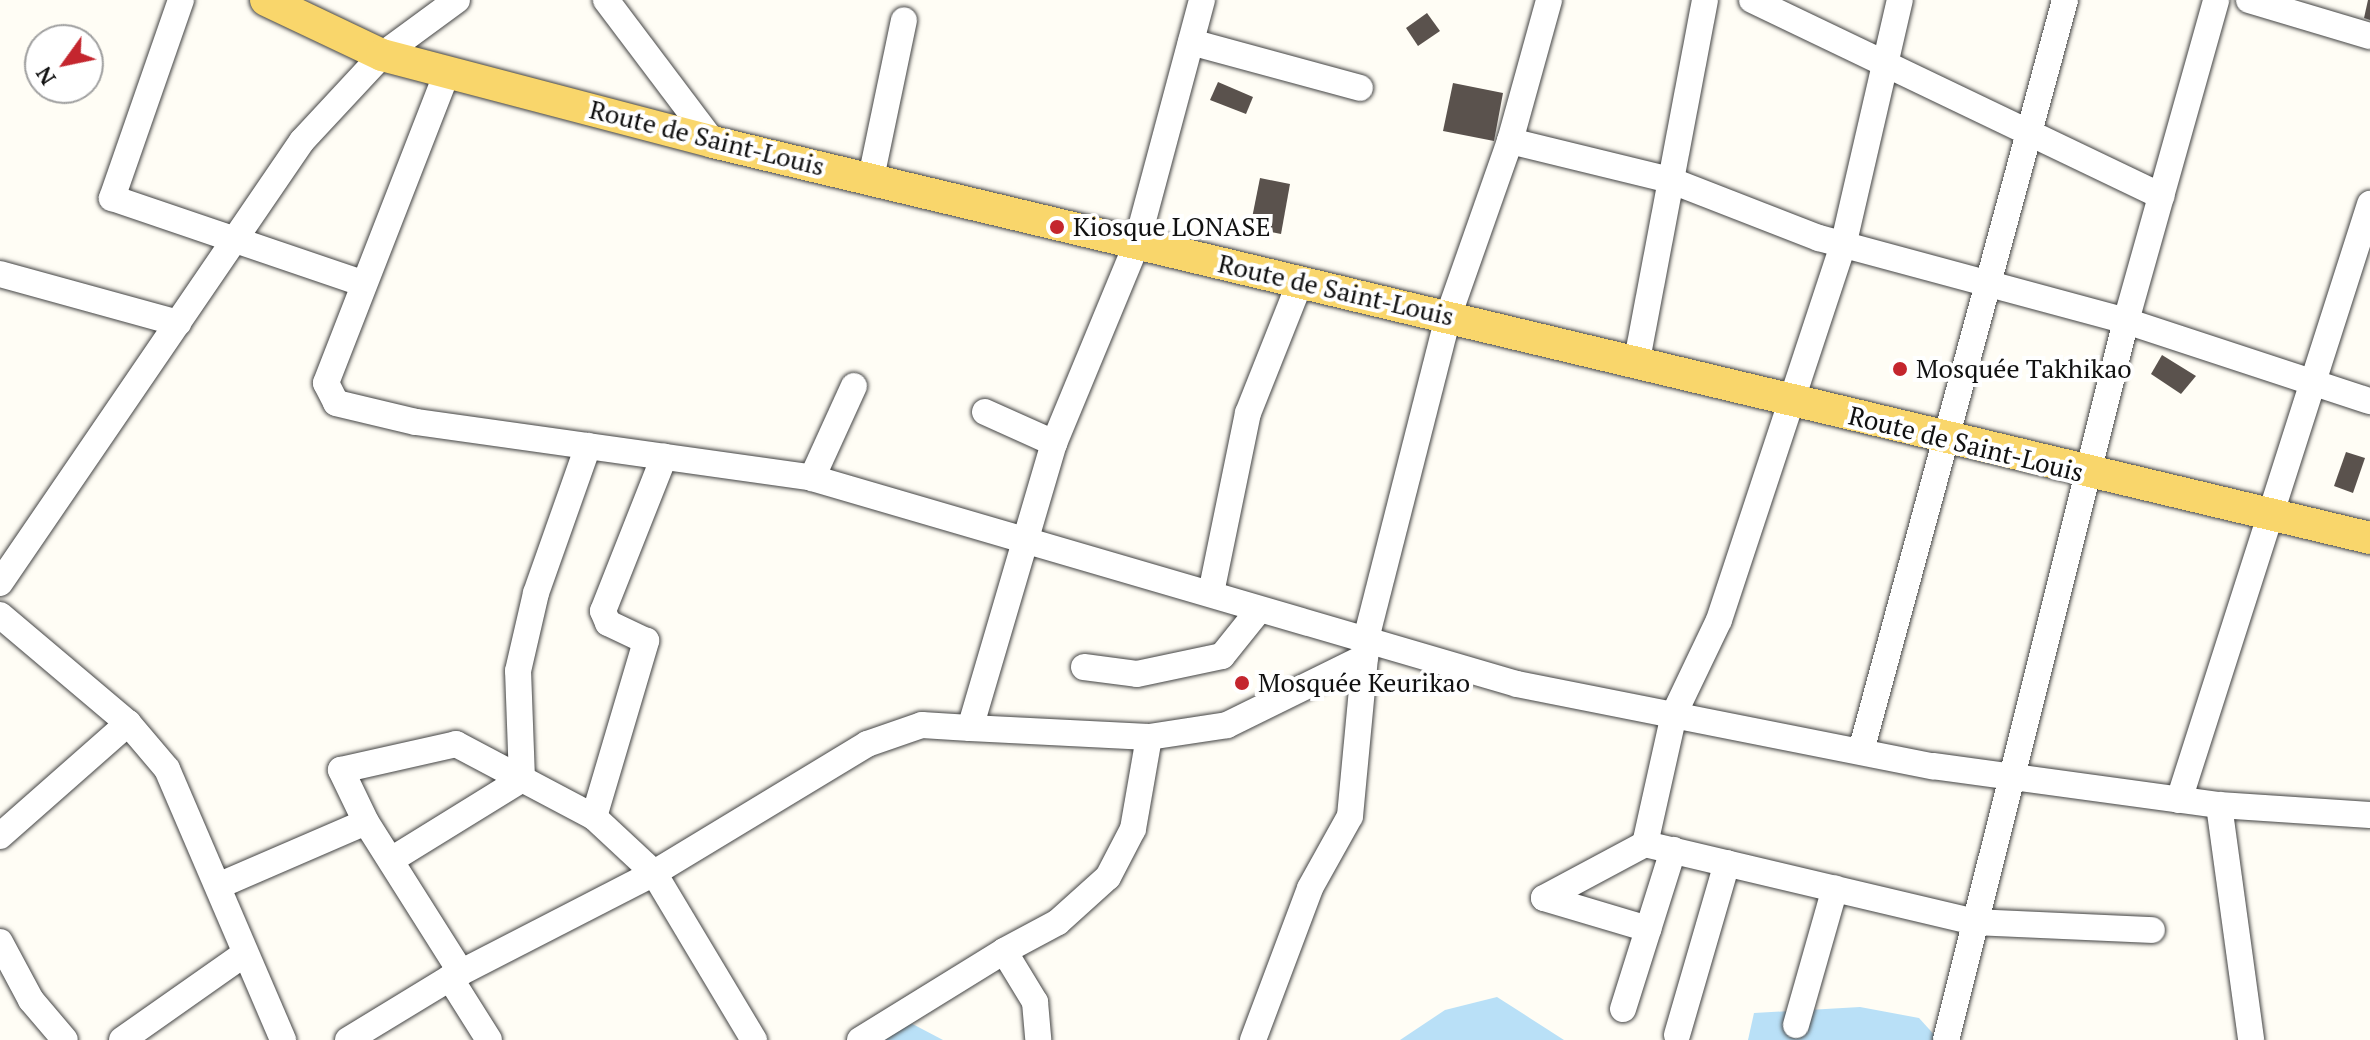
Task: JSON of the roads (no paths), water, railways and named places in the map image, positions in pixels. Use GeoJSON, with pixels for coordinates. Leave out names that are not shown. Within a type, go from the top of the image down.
{"type":"FeatureCollection","features":[{"type":"Feature","properties":{"kind":"main road","name":"Route de Saint-Louis"},"geometry":{"type":"LineString","coordinates":[[266,0],[382,55],[713,142],[1637,360],[1941,439],[2370,538]]}},
{"type":"Feature","properties":{"kind":"street"},"geometry":{"type":"LineString","coordinates":[[181,0],[112,198],[364,284]]}},
{"type":"Feature","properties":{"kind":"street"},"geometry":{"type":"LineString","coordinates":[[0,583],[178,323],[231,238],[329,108],[382,55],[457,0]]}},
{"type":"Feature","properties":{"kind":"street"},"geometry":{"type":"LineString","coordinates":[[606,0],[713,142]]}},
{"type":"Feature","properties":{"kind":"street"},"geometry":{"type":"LineString","coordinates":[[970,728],[1029,537],[1054,443],[1137,243],[1202,0]]}},
{"type":"Feature","properties":{"kind":"street"},"geometry":{"type":"LineString","coordinates":[[1253,1040],[1310,888],[1350,816],[1366,646],[1448,317],[1510,141],[1549,0]]}},
{"type":"Feature","properties":{"kind":"street"},"geometry":{"type":"LineString","coordinates":[[1637,360],[1705,0]]}},
{"type":"Feature","properties":{"kind":"street"},"geometry":{"type":"LineString","coordinates":[[1752,0],[2161,196]]}},
{"type":"Feature","properties":{"kind":"street"},"geometry":{"type":"LineString","coordinates":[[1645,844],[1674,714],[1719,620],[1794,403],[1844,242],[1900,0]]}},
{"type":"Feature","properties":{"kind":"street"},"geometry":{"type":"LineString","coordinates":[[1861,751],[1941,439],[2065,0]]}},
{"type":"Feature","properties":{"kind":"street"},"geometry":{"type":"LineString","coordinates":[[1946,1040],[2009,777],[2126,321],[2216,0]]}},
{"type":"Feature","properties":{"kind":"street"},"geometry":{"type":"LineString","coordinates":[[2249,0],[2370,36]]}},
{"type":"Feature","properties":{"kind":"street"},"geometry":{"type":"LineString","coordinates":[[871,178],[904,20]]}},
{"type":"Feature","properties":{"kind":"street"},"geometry":{"type":"LineString","coordinates":[[1191,42],[1360,88]]}},
{"type":"Feature","properties":{"kind":"street"},"geometry":{"type":"LineString","coordinates":[[448,70],[326,383],[336,403],[588,446],[812,478],[1029,537],[1211,593],[1366,646],[1517,684],[2009,777],[2219,805],[2370,815]]}},
{"type":"Feature","properties":{"kind":"street"},"geometry":{"type":"LineString","coordinates":[[1510,141],[1670,180],[1844,242],[1984,285],[2126,321],[2370,401]]}},
{"type":"Feature","properties":{"kind":"street"},"geometry":{"type":"LineString","coordinates":[[2179,800],[2274,516],[2370,204]]}},
{"type":"Feature","properties":{"kind":"street"},"geometry":{"type":"LineString","coordinates":[[0,274],[178,323]]}},
{"type":"Feature","properties":{"kind":"street"},"geometry":{"type":"LineString","coordinates":[[1211,593],[1248,413],[1300,282]]}},
{"type":"Feature","properties":{"kind":"street"},"geometry":{"type":"LineString","coordinates":[[812,478],[854,386]]}},
{"type":"Feature","properties":{"kind":"street"},"geometry":{"type":"LineString","coordinates":[[985,412],[1054,443]]}},
{"type":"Feature","properties":{"kind":"street"},"geometry":{"type":"LineString","coordinates":[[522,779],[518,671],[536,593],[588,446]]}},
{"type":"Feature","properties":{"kind":"street"},"geometry":{"type":"LineString","coordinates":[[594,817],[646,641],[608,623],[603,611],[664,457]]}},
{"type":"Feature","properties":{"kind":"street"},"geometry":{"type":"LineString","coordinates":[[1084,667],[1137,674],[1216,658],[1236,644],[1259,610]]}},
{"type":"Feature","properties":{"kind":"street"},"geometry":{"type":"LineString","coordinates":[[0,615],[128,723],[167,769],[218,886],[243,955],[283,1040]]}},
{"type":"Feature","properties":{"kind":"street"},"geometry":{"type":"LineString","coordinates":[[356,1038],[456,975],[654,873],[867,744],[922,725],[1149,737],[1249,719],[1366,646]]}},
{"type":"Feature","properties":{"kind":"street"},"geometry":{"type":"LineString","coordinates":[[0,836],[128,723]]}},
{"type":"Feature","properties":{"kind":"street"},"geometry":{"type":"LineString","coordinates":[[860,1040],[1004,951],[1058,922],[1108,877],[1133,829],[1149,737]]}},
{"type":"Feature","properties":{"kind":"street"},"geometry":{"type":"LineString","coordinates":[[489,1040],[456,975],[342,776],[348,764],[456,744],[594,817],[654,873],[754,1040]]}},
{"type":"Feature","properties":{"kind":"street"},"geometry":{"type":"LineString","coordinates":[[391,860],[522,779]]}},
{"type":"Feature","properties":{"kind":"street"},"geometry":{"type":"LineString","coordinates":[[2219,805],[2251,1040]]}},
{"type":"Feature","properties":{"kind":"street"},"geometry":{"type":"LineString","coordinates":[[218,886],[366,822]]}},
{"type":"Feature","properties":{"kind":"street"},"geometry":{"type":"LineString","coordinates":[[1648,929],[1544,898],[1645,844],[1975,922],[2152,930]]}},
{"type":"Feature","properties":{"kind":"street"},"geometry":{"type":"LineString","coordinates":[[1623,1009],[1673,850]]}},
{"type":"Feature","properties":{"kind":"street"},"geometry":{"type":"LineString","coordinates":[[1677,1035],[1727,863]]}},
{"type":"Feature","properties":{"kind":"street"},"geometry":{"type":"LineString","coordinates":[[1796,1025],[1835,888]]}},
{"type":"Feature","properties":{"kind":"street"},"geometry":{"type":"LineString","coordinates":[[0,942],[31,1000],[65,1040]]}},
{"type":"Feature","properties":{"kind":"street"},"geometry":{"type":"LineString","coordinates":[[1004,951],[1035,1002],[1038,1040]]}},
{"type":"Feature","properties":{"kind":"street"},"geometry":{"type":"LineString","coordinates":[[122,1040],[243,955]]}},
{"type":"Feature","properties":{"kind":"water"},"geometry":{"type":"Polygon","coordinates":[[[1497,997],[1564,1040],[1400,1040],[1445,1010],[1497,997]]]}},
{"type":"Feature","properties":{"kind":"water"},"geometry":{"type":"Polygon","coordinates":[[[1860,1007],[1919,1018],[1939,1040],[1748,1040],[1754,1013],[1860,1007]]]}},
{"type":"Feature","properties":{"kind":"water"},"geometry":{"type":"Polygon","coordinates":[[[903,1019],[943,1040],[871,1040],[903,1019]]]}},
{"type":"Feature","properties":{"kind":"place","name":"Kiosque LONASE"},"geometry":{"type":"Point","coordinates":[1057,227]}},
{"type":"Feature","properties":{"kind":"place","name":"Mosquée Takhikao"},"geometry":{"type":"Point","coordinates":[1900,369]}},
{"type":"Feature","properties":{"kind":"place","name":"Mosquée Keurikao"},"geometry":{"type":"Point","coordinates":[1242,683]}}]}
